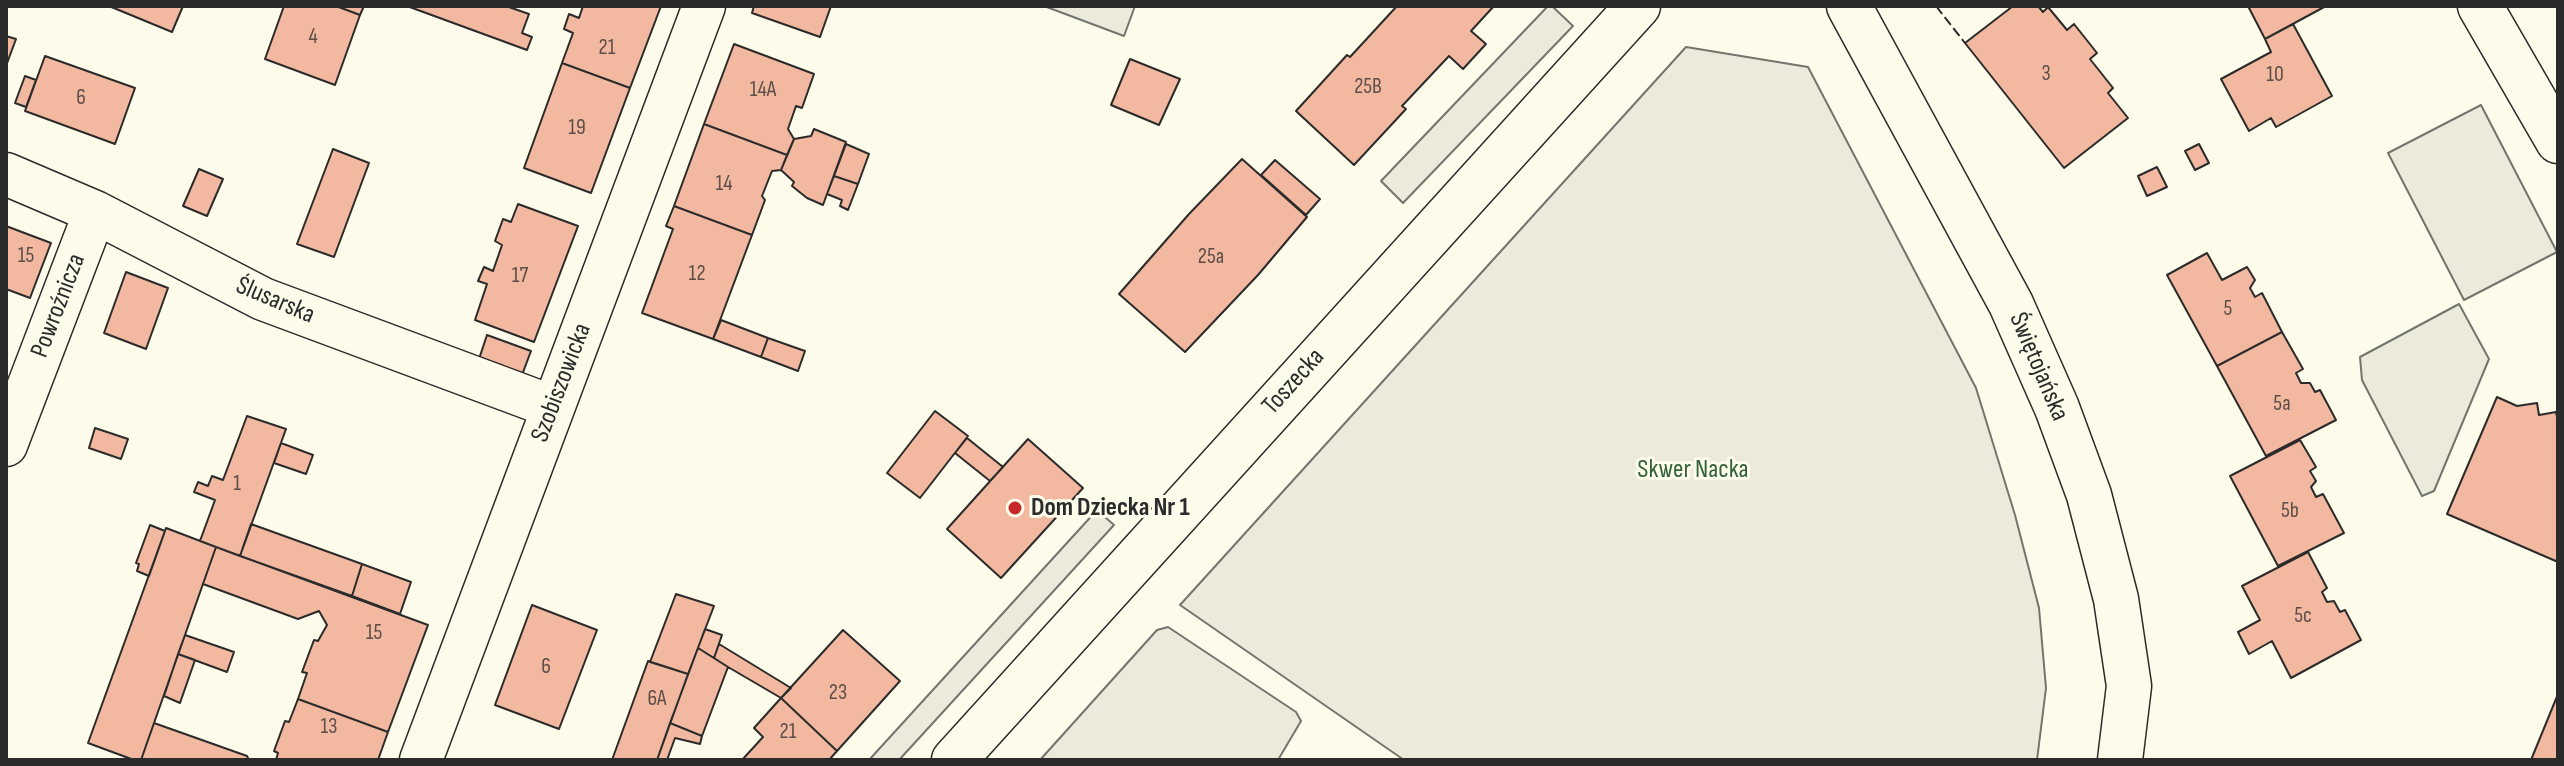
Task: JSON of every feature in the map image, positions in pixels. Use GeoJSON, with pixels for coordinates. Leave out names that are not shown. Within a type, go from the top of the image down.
{"type":"FeatureCollection","features":[{"type":"Feature","properties":{"kind":"main road","name":"Toszecka"},"geometry":{"type":"LineString","coordinates":[[954,760],[1638,6]]}},
{"type":"Feature","properties":{"kind":"main road","name":"Świętojańska"},"geometry":{"type":"LineString","coordinates":[[1849,6],[2011,304],[2057,408],[2089,495],[2116,599],[2129,686],[2120,760]]}},
{"type":"Feature","properties":{"kind":"main road"},"geometry":{"type":"LineString","coordinates":[[2480,6],[2558,141]]}},
{"type":"Feature","properties":{"kind":"street","name":"Szobiszowicka"},"geometry":{"type":"LineString","coordinates":[[421,760],[704,6]]}},
{"type":"Feature","properties":{"kind":"street","name":"Ślusarska"},"geometry":{"type":"LineString","coordinates":[[6,174],[95,212],[263,299],[553,407]]}},
{"type":"Feature","properties":{"kind":"street","name":"Powroźnicza"},"geometry":{"type":"LineString","coordinates":[[6,445],[95,212]]}},
{"type":"Feature","properties":{"kind":"green space","name":"Skwer Nacka"},"geometry":{"type":"Polygon","coordinates":[[[1686,47],[1808,67],[1976,388],[2015,515],[2039,608],[2046,688],[2037,760],[1404,760],[1180,605],[1686,47]]]}},
{"type":"Feature","properties":{"kind":"green space"},"geometry":{"type":"Polygon","coordinates":[[[2459,304],[2489,359],[2434,491],[2422,496],[2362,380],[2360,357],[2459,304]]]}},
{"type":"Feature","properties":{"kind":"green space"},"geometry":{"type":"Polygon","coordinates":[[[1168,627],[1296,712],[1301,721],[1278,760],[1040,760],[1157,630],[1168,627]]]}},
{"type":"Feature","properties":{"kind":"shaded area"},"geometry":{"type":"Polygon","coordinates":[[[1044,6],[1135,6],[1124,36],[1044,6]]]}},
{"type":"Feature","properties":{"kind":"shaded area"},"geometry":{"type":"Polygon","coordinates":[[[1548,6],[1552,6],[1573,26],[1403,203],[1381,181],[1548,6]]]}},
{"type":"Feature","properties":{"kind":"shaded area"},"geometry":{"type":"Polygon","coordinates":[[[2481,105],[2557,252],[2464,300],[2388,153],[2481,105]]]}},
{"type":"Feature","properties":{"kind":"shaded area"},"geometry":{"type":"Polygon","coordinates":[[[1097,510],[1114,525],[899,760],[869,760],[1097,510]]]}},
{"type":"Feature","properties":{"kind":"building"},"geometry":{"type":"Polygon","coordinates":[[[109,6],[183,6],[172,32],[109,6]]]}},
{"type":"Feature","properties":{"kind":"building"},"geometry":{"type":"Polygon","coordinates":[[[284,6],[336,6],[360,15],[335,85],[265,59],[284,6]]]}},
{"type":"Feature","properties":{"kind":"building"},"geometry":{"type":"Polygon","coordinates":[[[336,6],[364,6],[360,15],[336,6]]]}},
{"type":"Feature","properties":{"kind":"building"},"geometry":{"type":"Polygon","coordinates":[[[407,6],[506,6],[529,14],[522,33],[532,37],[527,50],[407,6]]]}},
{"type":"Feature","properties":{"kind":"building"},"geometry":{"type":"Polygon","coordinates":[[[583,6],[661,6],[630,88],[562,63],[573,33],[564,29],[569,14],[579,18],[583,6]]]}},
{"type":"Feature","properties":{"kind":"building"},"geometry":{"type":"Polygon","coordinates":[[[754,6],[831,6],[820,37],[752,13],[754,6]]]}},
{"type":"Feature","properties":{"kind":"building"},"geometry":{"type":"Polygon","coordinates":[[[1397,6],[1494,6],[1471,31],[1486,44],[1463,69],[1449,56],[1402,106],[1406,109],[1354,165],[1296,111],[1397,6]]]}},
{"type":"Feature","properties":{"kind":"building"},"geometry":{"type":"Polygon","coordinates":[[[2013,6],[2038,6],[2043,12],[2048,7],[2067,30],[2074,24],[2097,53],[2090,59],[2113,88],[2108,93],[2128,118],[2064,168],[1965,43],[2013,6]]]}},
{"type":"Feature","properties":{"kind":"building"},"geometry":{"type":"Polygon","coordinates":[[[2248,6],[2326,6],[2265,39],[2248,6]]]}},
{"type":"Feature","properties":{"kind":"building"},"geometry":{"type":"Polygon","coordinates":[[[2293,24],[2332,96],[2276,127],[2271,118],[2249,131],[2221,79],[2271,52],[2265,39],[2293,24]]]}},
{"type":"Feature","properties":{"kind":"building"},"geometry":{"type":"Polygon","coordinates":[[[6,36],[16,39],[6,66],[6,36]]]}},
{"type":"Feature","properties":{"kind":"building"},"geometry":{"type":"Polygon","coordinates":[[[734,44],[814,74],[802,108],[796,106],[788,129],[794,139],[787,155],[704,124],[734,44]]]}},
{"type":"Feature","properties":{"kind":"building"},"geometry":{"type":"Polygon","coordinates":[[[45,56],[135,88],[115,144],[25,111],[45,56]]]}},
{"type":"Feature","properties":{"kind":"building"},"geometry":{"type":"Polygon","coordinates":[[[1130,59],[1180,79],[1159,125],[1111,105],[1130,59]]]}},
{"type":"Feature","properties":{"kind":"building"},"geometry":{"type":"Polygon","coordinates":[[[562,63],[630,88],[591,193],[524,168],[562,63]]]}},
{"type":"Feature","properties":{"kind":"building"},"geometry":{"type":"Polygon","coordinates":[[[25,76],[36,80],[26,107],[15,103],[25,76]]]}},
{"type":"Feature","properties":{"kind":"building"},"geometry":{"type":"Polygon","coordinates":[[[704,124],[787,155],[781,170],[772,171],[752,235],[674,206],[704,124]]]}},
{"type":"Feature","properties":{"kind":"building"},"geometry":{"type":"Polygon","coordinates":[[[814,129],[846,142],[823,205],[792,186],[794,182],[781,170],[794,139],[811,136],[814,129]]]}},
{"type":"Feature","properties":{"kind":"building"},"geometry":{"type":"Polygon","coordinates":[[[846,144],[869,154],[858,184],[834,176],[846,144]]]}},
{"type":"Feature","properties":{"kind":"building"},"geometry":{"type":"Polygon","coordinates":[[[2199,144],[2209,163],[2195,170],[2185,151],[2199,144]]]}},
{"type":"Feature","properties":{"kind":"building"},"geometry":{"type":"Polygon","coordinates":[[[333,149],[369,163],[334,257],[297,244],[333,149]]]}},
{"type":"Feature","properties":{"kind":"building"},"geometry":{"type":"Polygon","coordinates":[[[1242,159],[1307,217],[1258,275],[1185,352],[1119,294],[1242,159]]]}},
{"type":"Feature","properties":{"kind":"building"},"geometry":{"type":"Polygon","coordinates":[[[1275,160],[1320,199],[1306,215],[1261,175],[1275,160]]]}},
{"type":"Feature","properties":{"kind":"building"},"geometry":{"type":"Polygon","coordinates":[[[2157,167],[2167,187],[2147,196],[2138,176],[2157,167]]]}},
{"type":"Feature","properties":{"kind":"building"},"geometry":{"type":"Polygon","coordinates":[[[199,169],[223,179],[207,216],[183,206],[199,169]]]}},
{"type":"Feature","properties":{"kind":"building"},"geometry":{"type":"Polygon","coordinates":[[[834,176],[858,184],[848,210],[840,206],[842,200],[827,194],[834,176]]]}},
{"type":"Feature","properties":{"kind":"building"},"geometry":{"type":"Polygon","coordinates":[[[518,204],[578,226],[534,342],[475,320],[487,284],[478,281],[484,267],[493,271],[502,245],[495,241],[503,219],[511,222],[518,204]]]}},
{"type":"Feature","properties":{"kind":"building"},"geometry":{"type":"Polygon","coordinates":[[[674,206],[752,235],[713,339],[642,313],[673,229],[666,226],[674,206]]]}},
{"type":"Feature","properties":{"kind":"building"},"geometry":{"type":"Polygon","coordinates":[[[6,226],[51,243],[30,298],[6,289],[6,226]]]}},
{"type":"Feature","properties":{"kind":"building"},"geometry":{"type":"Polygon","coordinates":[[[2207,253],[2222,280],[2247,267],[2255,280],[2250,288],[2255,297],[2262,293],[2282,332],[2217,366],[2167,275],[2207,253]]]}},
{"type":"Feature","properties":{"kind":"building"},"geometry":{"type":"Polygon","coordinates":[[[126,272],[168,288],[146,349],[104,333],[126,272]]]}},
{"type":"Feature","properties":{"kind":"building"},"geometry":{"type":"Polygon","coordinates":[[[721,320],[768,338],[761,357],[713,339],[721,320]]]}},
{"type":"Feature","properties":{"kind":"building"},"geometry":{"type":"Polygon","coordinates":[[[2282,332],[2303,369],[2296,373],[2301,383],[2310,383],[2315,392],[2320,390],[2336,420],[2266,456],[2217,366],[2282,332]]]}},
{"type":"Feature","properties":{"kind":"building"},"geometry":{"type":"Polygon","coordinates":[[[487,335],[531,351],[522,375],[479,359],[487,335]]]}},
{"type":"Feature","properties":{"kind":"building"},"geometry":{"type":"Polygon","coordinates":[[[768,338],[805,351],[798,371],[761,357],[768,338]]]}},
{"type":"Feature","properties":{"kind":"building"},"geometry":{"type":"Polygon","coordinates":[[[2497,397],[2517,406],[2537,403],[2539,415],[2556,412],[2558,562],[2447,514],[2497,397]]]}},
{"type":"Feature","properties":{"kind":"building"},"geometry":{"type":"Polygon","coordinates":[[[935,411],[968,436],[920,498],[887,473],[935,411]]]}},
{"type":"Feature","properties":{"kind":"building"},"geometry":{"type":"Polygon","coordinates":[[[247,416],[286,429],[240,556],[200,541],[215,500],[194,492],[198,482],[208,486],[212,476],[223,480],[247,416]]]}},
{"type":"Feature","properties":{"kind":"building"},"geometry":{"type":"Polygon","coordinates":[[[95,428],[128,439],[121,459],[89,448],[95,428]]]}},
{"type":"Feature","properties":{"kind":"building"},"geometry":{"type":"Polygon","coordinates":[[[967,438],[1003,467],[990,481],[955,453],[967,438]]]}},
{"type":"Feature","properties":{"kind":"building","name":"Dom Dziecka Nr 1"},"geometry":{"type":"Polygon","coordinates":[[[1028,439],[1083,488],[1001,578],[947,529],[1028,439]]]}},
{"type":"Feature","properties":{"kind":"building"},"geometry":{"type":"Polygon","coordinates":[[[2300,440],[2316,467],[2310,471],[2316,481],[2311,487],[2316,497],[2323,494],[2344,533],[2278,566],[2230,476],[2300,440]]]}},
{"type":"Feature","properties":{"kind":"building"},"geometry":{"type":"Polygon","coordinates":[[[281,443],[313,455],[306,474],[274,463],[281,443]]]}},
{"type":"Feature","properties":{"kind":"building"},"geometry":{"type":"Polygon","coordinates":[[[251,524],[362,564],[352,596],[240,556],[251,524]]]}},
{"type":"Feature","properties":{"kind":"building"},"geometry":{"type":"Polygon","coordinates":[[[150,525],[165,531],[149,576],[137,571],[139,564],[136,563],[150,525]]]}},
{"type":"Feature","properties":{"kind":"building"},"geometry":{"type":"Polygon","coordinates":[[[166,528],[216,547],[141,760],[134,760],[88,743],[166,528]]]}},
{"type":"Feature","properties":{"kind":"building"},"geometry":{"type":"Polygon","coordinates":[[[216,547],[428,625],[388,732],[298,699],[307,673],[302,672],[314,640],[318,641],[327,625],[319,611],[298,619],[203,584],[216,547]]]}},
{"type":"Feature","properties":{"kind":"building"},"geometry":{"type":"Polygon","coordinates":[[[2308,552],[2327,588],[2322,592],[2327,602],[2334,601],[2340,612],[2345,610],[2361,640],[2291,678],[2272,641],[2249,654],[2238,632],[2260,620],[2242,586],[2308,552]]]}},
{"type":"Feature","properties":{"kind":"building"},"geometry":{"type":"Polygon","coordinates":[[[362,564],[411,582],[400,614],[352,596],[362,564]]]}},
{"type":"Feature","properties":{"kind":"building"},"geometry":{"type":"Polygon","coordinates":[[[676,594],[714,606],[688,674],[650,662],[676,594]]]}},
{"type":"Feature","properties":{"kind":"building"},"geometry":{"type":"Polygon","coordinates":[[[532,605],[597,630],[559,729],[495,705],[532,605]]]}},
{"type":"Feature","properties":{"kind":"building"},"geometry":{"type":"Polygon","coordinates":[[[705,629],[722,635],[714,658],[698,648],[705,629]]]}},
{"type":"Feature","properties":{"kind":"building"},"geometry":{"type":"Polygon","coordinates":[[[843,630],[900,681],[837,751],[781,698],[843,630]]]}},
{"type":"Feature","properties":{"kind":"building"},"geometry":{"type":"Polygon","coordinates":[[[185,635],[234,652],[227,672],[178,654],[185,635]]]}},
{"type":"Feature","properties":{"kind":"building"},"geometry":{"type":"Polygon","coordinates":[[[719,644],[791,688],[781,698],[728,667],[714,658],[719,644]]]}},
{"type":"Feature","properties":{"kind":"building"},"geometry":{"type":"Polygon","coordinates":[[[698,648],[728,667],[702,736],[670,723],[698,648]]]}},
{"type":"Feature","properties":{"kind":"building"},"geometry":{"type":"Polygon","coordinates":[[[178,654],[195,660],[180,703],[164,696],[178,654]]]}},
{"type":"Feature","properties":{"kind":"building"},"geometry":{"type":"Polygon","coordinates":[[[648,661],[688,674],[657,760],[612,760],[648,661]]]}},
{"type":"Feature","properties":{"kind":"building"},"geometry":{"type":"Polygon","coordinates":[[[2558,694],[2558,760],[2531,760],[2558,694]]]}},
{"type":"Feature","properties":{"kind":"building"},"geometry":{"type":"Polygon","coordinates":[[[781,698],[837,751],[829,760],[742,760],[763,737],[754,728],[781,698]]]}},
{"type":"Feature","properties":{"kind":"building"},"geometry":{"type":"Polygon","coordinates":[[[298,699],[388,732],[378,760],[276,760],[278,753],[274,751],[285,721],[289,722],[298,699]]]}},
{"type":"Feature","properties":{"kind":"building"},"geometry":{"type":"Polygon","coordinates":[[[154,723],[247,756],[249,760],[141,760],[154,723]]]}},
{"type":"Feature","properties":{"kind":"building"},"geometry":{"type":"Polygon","coordinates":[[[670,723],[702,736],[700,744],[675,738],[667,760],[657,760],[670,723]]]}},
{"type":"Feature","properties":{"kind":"fence"},"geometry":{"type":"LineString","coordinates":[[1936,6],[1965,43]]}},
{"type":"Feature","properties":{"kind":"place","name":"Dom Dziecka Nr 1"},"geometry":{"type":"Point","coordinates":[1015,508]}}]}
